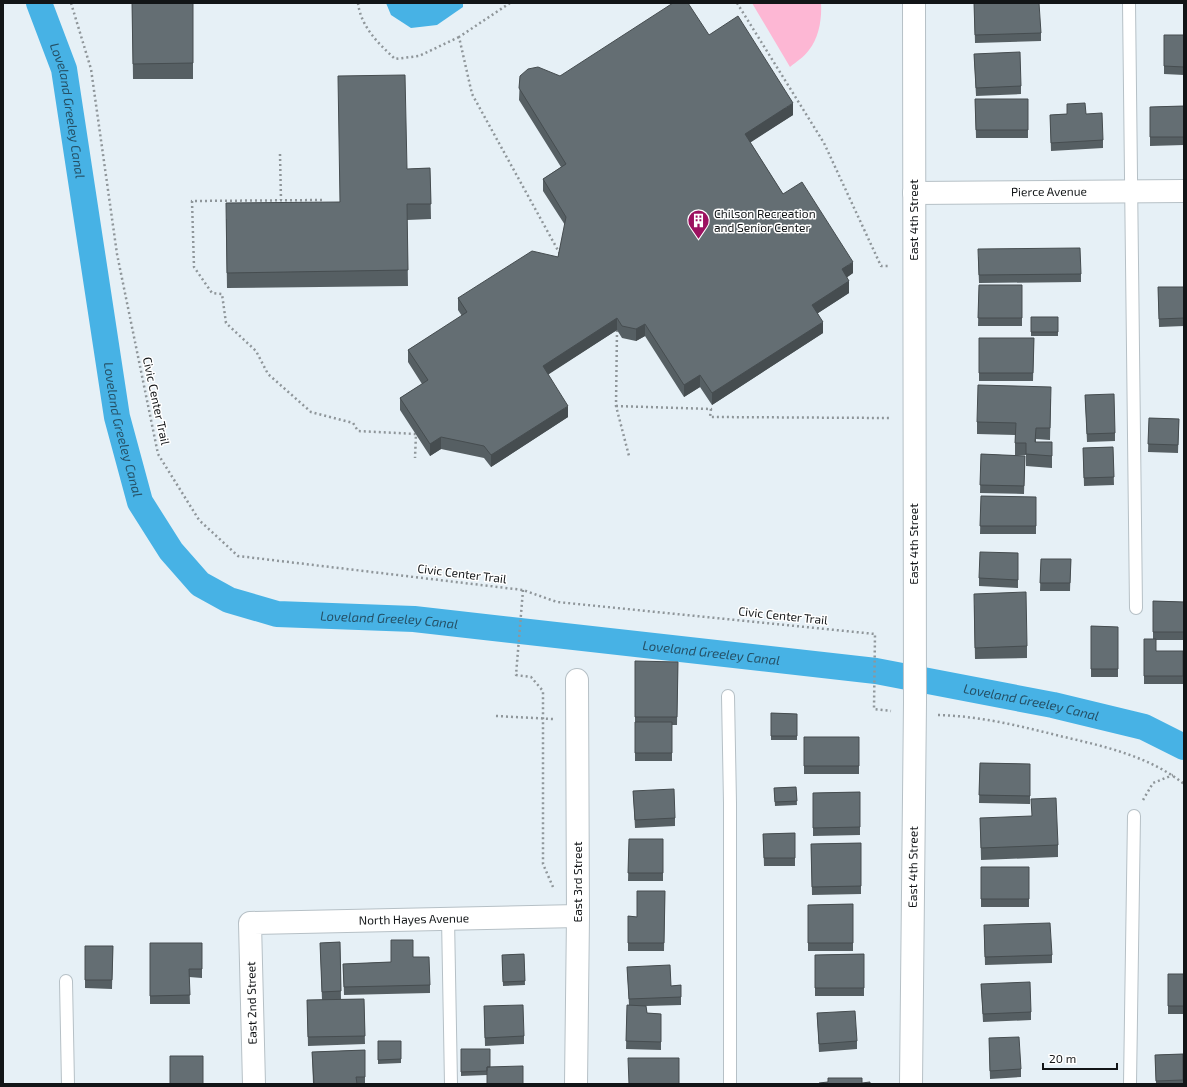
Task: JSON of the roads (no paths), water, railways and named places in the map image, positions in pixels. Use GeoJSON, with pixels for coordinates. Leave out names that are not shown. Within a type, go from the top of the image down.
{"type":"FeatureCollection","features":[{"type":"Feature","properties":{"kind":"street","name":"East 4th Street"},"geometry":{"type":"LineString","coordinates":[[911,1084],[915,656],[914,3]]}},
{"type":"Feature","properties":{"kind":"street","name":"Pierce Avenue"},"geometry":{"type":"LineString","coordinates":[[914,193],[1184,191]]}},
{"type":"Feature","properties":{"kind":"street","name":"East 3rd Street"},"geometry":{"type":"LineString","coordinates":[[576,1084],[578,916],[577,680]]}},
{"type":"Feature","properties":{"kind":"street","name":"North Hayes Avenue"},"geometry":{"type":"LineString","coordinates":[[250,923],[578,916]]}},
{"type":"Feature","properties":{"kind":"street","name":"East 2nd Street"},"geometry":{"type":"LineString","coordinates":[[250,923],[254,1084]]}},
{"type":"Feature","properties":{"kind":"lane"},"geometry":{"type":"LineString","coordinates":[[1129,3],[1136,608]]}},
{"type":"Feature","properties":{"kind":"lane"},"geometry":{"type":"LineString","coordinates":[[728,696],[730,803],[730,1084]]}},
{"type":"Feature","properties":{"kind":"lane"},"geometry":{"type":"LineString","coordinates":[[1130,1084],[1134,816]]}},
{"type":"Feature","properties":{"kind":"lane"},"geometry":{"type":"LineString","coordinates":[[448,918],[451,1084]]}},
{"type":"Feature","properties":{"kind":"lane"},"geometry":{"type":"LineString","coordinates":[[66,982],[68,1084]]}},
{"type":"Feature","properties":{"kind":"water"},"geometry":{"type":"Polygon","coordinates":[[[386,3],[463,3],[463,7],[437,25],[411,28],[391,15],[386,3]]]}},
{"type":"Feature","properties":{"kind":"waterway","name":"Loveland Greeley Canal"},"geometry":{"type":"LineString","coordinates":[[39,3],[64,69],[117,417],[140,502],[171,551],[200,584],[229,600],[277,614],[414,619],[876,671],[1053,705],[1144,727],[1184,747]]}},
{"type":"Feature","properties":{"kind":"place","name":"Chilson Recreation and Senior Center"},"geometry":{"type":"Point","coordinates":[698,240]}}]}
